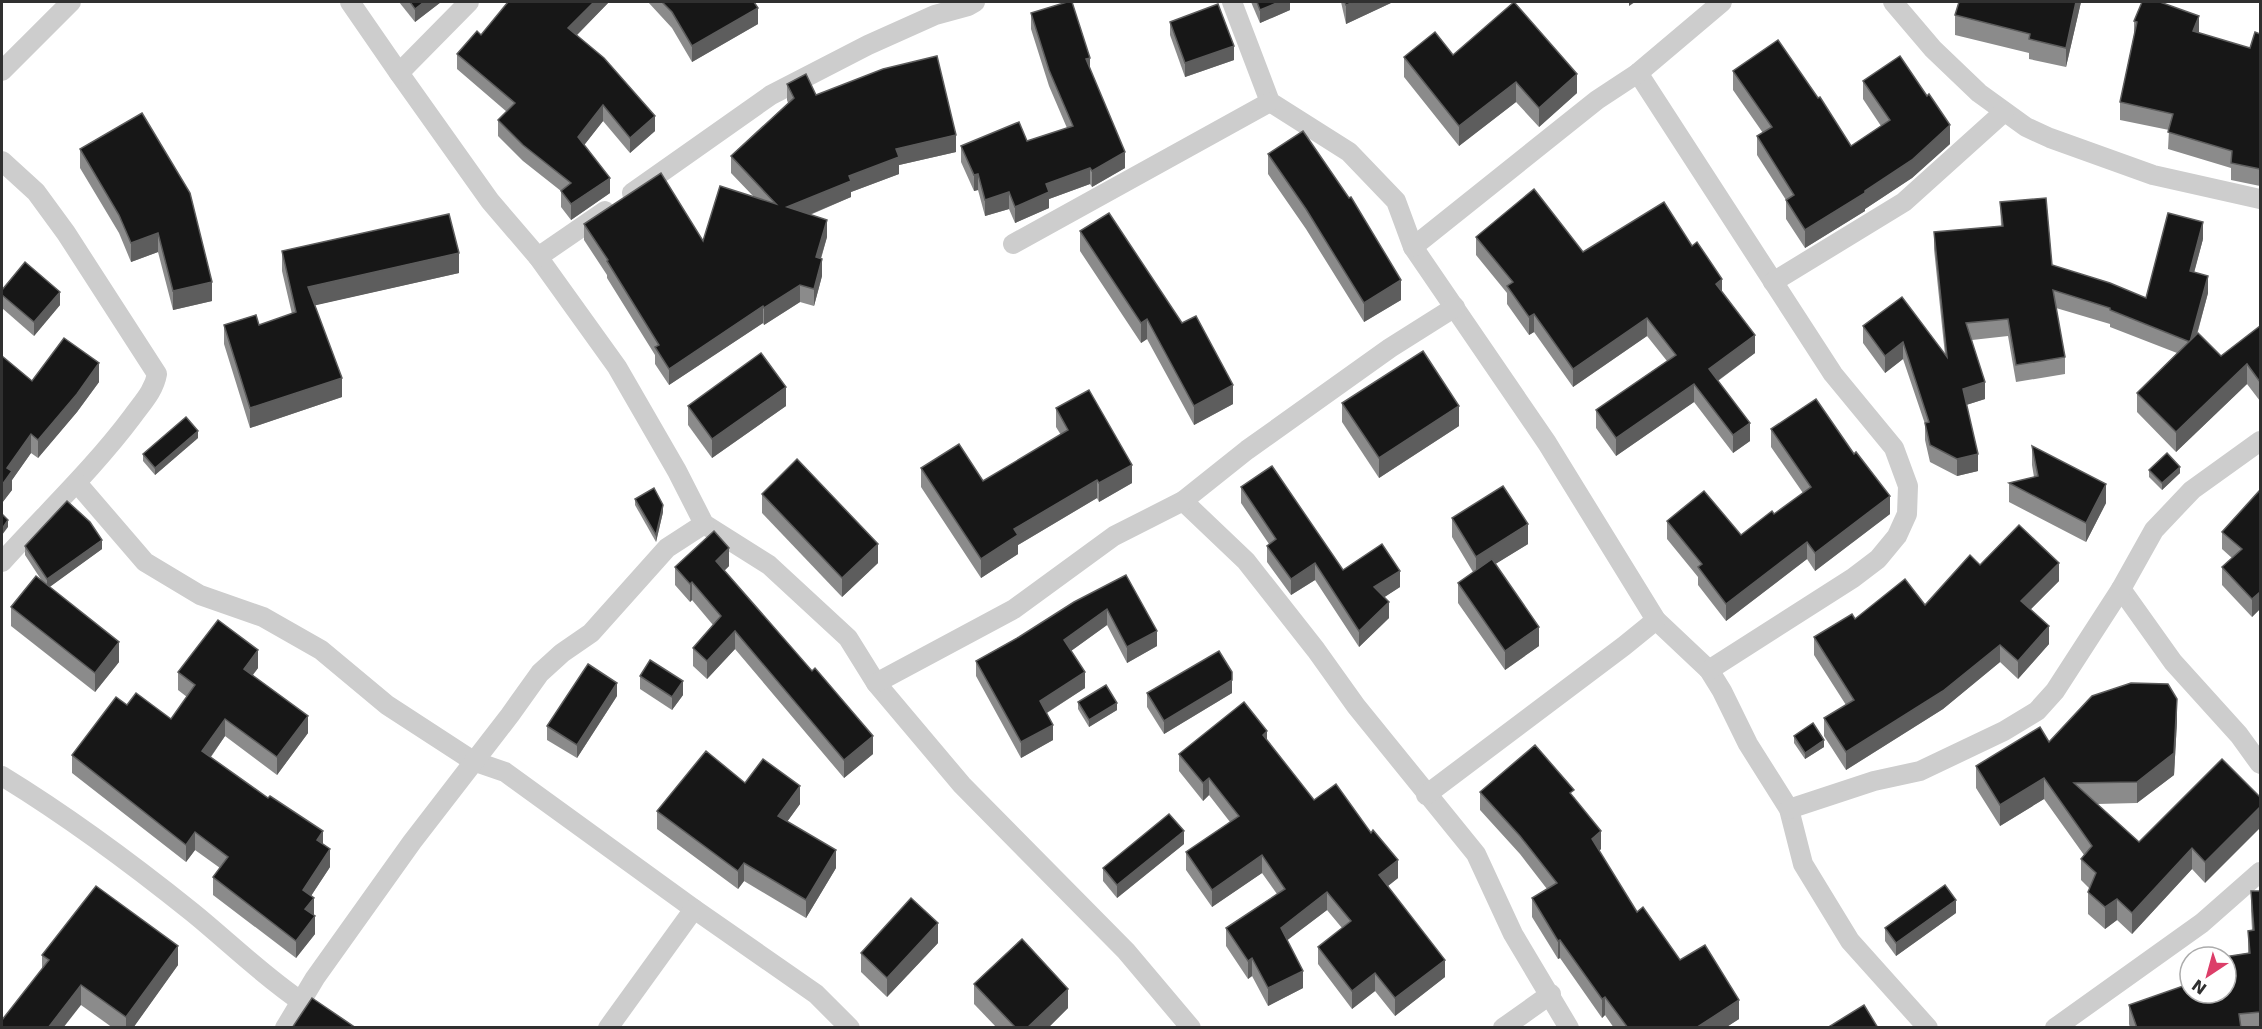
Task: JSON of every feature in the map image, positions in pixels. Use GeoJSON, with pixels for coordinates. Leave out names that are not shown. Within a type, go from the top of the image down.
{"type":"FeatureCollection","features":[{"type":"Feature","properties":{"kind":"street"},"geometry":{"type":"LineString","coordinates":[[2,71],[71,2]]}},
{"type":"Feature","properties":{"kind":"street"},"geometry":{"type":"LineString","coordinates":[[350,2],[490,201],[538,257],[617,367],[704,524],[769,565],[848,638],[876,683],[962,785],[1126,951],[1191,1028]]}},
{"type":"Feature","properties":{"kind":"street"},"geometry":{"type":"LineString","coordinates":[[399,73],[469,2]]}},
{"type":"Feature","properties":{"kind":"street"},"geometry":{"type":"LineString","coordinates":[[1232,2],[1270,102],[1349,152],[1396,201],[1413,247],[1547,443],[1656,620],[1708,670],[1722,691],[1748,744],[1789,809],[1803,864],[1850,941],[1928,1028]]}},
{"type":"Feature","properties":{"kind":"street"},"geometry":{"type":"LineString","coordinates":[[1413,247],[1597,100],[1638,73],[1722,2]]}},
{"type":"Feature","properties":{"kind":"street"},"geometry":{"type":"LineString","coordinates":[[1893,2],[1933,49],[1979,93],[2026,127],[2050,138],[2153,175],[2260,199]]}},
{"type":"Feature","properties":{"kind":"street"},"geometry":{"type":"LineString","coordinates":[[538,257],[771,95],[868,45],[935,15],[970,3]]}},
{"type":"Feature","properties":{"kind":"street"},"geometry":{"type":"LineString","coordinates":[[1638,73],[1833,374],[1894,448],[1908,486],[1907,514],[1897,536],[1870,565],[1708,670]]}},
{"type":"Feature","properties":{"kind":"street"},"geometry":{"type":"LineString","coordinates":[[1013,244],[1270,102]]}},
{"type":"Feature","properties":{"kind":"street"},"geometry":{"type":"LineString","coordinates":[[1773,282],[1904,202],[2004,112]]}},
{"type":"Feature","properties":{"kind":"street"},"geometry":{"type":"LineString","coordinates":[[2,161],[36,192],[60,224],[157,374],[155,383],[118,436],[2,562]]}},
{"type":"Feature","properties":{"kind":"street"},"geometry":{"type":"LineString","coordinates":[[876,683],[1014,609],[1114,536],[1183,501],[1247,450],[1390,348],[1455,307]]}},
{"type":"Feature","properties":{"kind":"street"},"geometry":{"type":"LineString","coordinates":[[1789,809],[1874,781],[1920,771],[2004,730],[2037,711],[2055,691],[2121,589],[2154,530],[2192,490],[2260,441]]}},
{"type":"Feature","properties":{"kind":"street"},"geometry":{"type":"LineString","coordinates":[[76,483],[145,562],[200,595],[263,617],[321,650],[387,705],[473,761],[505,772],[816,994],[850,1028]]}},
{"type":"Feature","properties":{"kind":"street"},"geometry":{"type":"LineString","coordinates":[[1183,501],[1246,561],[1316,650],[1356,706],[1476,854],[1513,934],[1551,994],[1569,1028]]}},
{"type":"Feature","properties":{"kind":"street"},"geometry":{"type":"LineString","coordinates":[[285,1028],[315,978],[412,842],[540,673],[562,653],[591,633],[667,548],[704,524]]}},
{"type":"Feature","properties":{"kind":"street"},"geometry":{"type":"LineString","coordinates":[[2121,589],[2173,662],[2239,735],[2260,764]]}},
{"type":"Feature","properties":{"kind":"street"},"geometry":{"type":"LineString","coordinates":[[1426,795],[1656,620]]}},
{"type":"Feature","properties":{"kind":"street"},"geometry":{"type":"LineString","coordinates":[[2,776],[94,836],[193,912],[302,1002]]}},
{"type":"Feature","properties":{"kind":"street"},"geometry":{"type":"LineString","coordinates":[[2055,1028],[2202,923],[2260,872]]}},
{"type":"Feature","properties":{"kind":"street"},"geometry":{"type":"LineString","coordinates":[[608,1028],[694,909]]}},
{"type":"Feature","properties":{"kind":"street"},"geometry":{"type":"LineString","coordinates":[[1503,1028],[1551,994]]}},
{"type":"Feature","properties":{"kind":"building"},"geometry":{"type":"Polygon","coordinates":[[[410,2],[424,2],[415,9],[410,2]]]}},
{"type":"Feature","properties":{"kind":"building"},"geometry":{"type":"Polygon","coordinates":[[[508,2],[594,2],[568,28],[604,58],[655,116],[630,138],[603,105],[578,137],[610,178],[571,204],[561,191],[571,183],[523,145],[498,120],[515,103],[457,54],[477,31],[481,35],[508,2]]]}},
{"type":"Feature","properties":{"kind":"building"},"geometry":{"type":"Polygon","coordinates":[[[662,2],[754,2],[758,8],[692,46],[672,12],[662,2]]]}},
{"type":"Feature","properties":{"kind":"building"},"geometry":{"type":"Polygon","coordinates":[[[1072,2],[1090,58],[1086,59],[1125,152],[1092,171],[1090,168],[1046,184],[1049,192],[1015,207],[1009,192],[985,200],[978,174],[974,175],[961,146],[1019,122],[1027,141],[1073,126],[1049,70],[1031,13],[1072,2]]]}},
{"type":"Feature","properties":{"kind":"building"},"geometry":{"type":"Polygon","coordinates":[[[1257,2],[1279,2],[1260,10],[1257,2]]]}},
{"type":"Feature","properties":{"kind":"building"},"geometry":{"type":"Polygon","coordinates":[[[1514,2],[1577,74],[1539,108],[1516,82],[1459,126],[1404,57],[1435,32],[1453,55],[1514,2]]]}},
{"type":"Feature","properties":{"kind":"building"},"geometry":{"type":"Polygon","coordinates":[[[1959,2],[2076,2],[2066,48],[2029,39],[2030,34],[1955,15],[1959,2]]]}},
{"type":"Feature","properties":{"kind":"building"},"geometry":{"type":"Polygon","coordinates":[[[2142,2],[2160,2],[2199,16],[2193,31],[2250,48],[2255,32],[2260,34],[2260,169],[2231,163],[2232,151],[2168,132],[2173,114],[2120,102],[2137,22],[2134,21],[2142,2]]]}},
{"type":"Feature","properties":{"kind":"building"},"geometry":{"type":"Polygon","coordinates":[[[1218,4],[1234,46],[1185,63],[1170,22],[1218,4]]]}},
{"type":"Feature","properties":{"kind":"building"},"geometry":{"type":"Polygon","coordinates":[[[1778,40],[1818,98],[1820,97],[1851,146],[1890,120],[1863,81],[1900,56],[1950,125],[1912,160],[1865,193],[1805,230],[1786,200],[1794,195],[1757,136],[1772,127],[1733,71],[1778,40]]]}},
{"type":"Feature","properties":{"kind":"building"},"geometry":{"type":"Polygon","coordinates":[[[937,56],[956,135],[896,149],[899,157],[849,176],[851,181],[787,207],[827,220],[816,257],[822,259],[814,289],[800,285],[764,308],[763,306],[669,369],[655,347],[659,345],[584,224],[661,173],[703,241],[720,186],[776,204],[731,156],[794,98],[787,84],[806,74],[816,95],[883,69],[937,56]]]}},
{"type":"Feature","properties":{"kind":"building"},"geometry":{"type":"Polygon","coordinates":[[[142,113],[190,193],[212,282],[173,291],[158,233],[131,243],[119,215],[80,149],[142,113]]]}},
{"type":"Feature","properties":{"kind":"building"},"geometry":{"type":"Polygon","coordinates":[[[1303,131],[1349,198],[1351,197],[1401,280],[1364,303],[1306,209],[1268,154],[1303,131]]]}},
{"type":"Feature","properties":{"kind":"building"},"geometry":{"type":"Polygon","coordinates":[[[1534,189],[1583,252],[1664,202],[1692,246],[1697,242],[1722,279],[1716,284],[1755,335],[1709,369],[1750,423],[1733,435],[1694,384],[1616,438],[1596,410],[1676,355],[1647,318],[1573,369],[1534,314],[1529,317],[1507,286],[1513,282],[1476,237],[1534,189]]]}},
{"type":"Feature","properties":{"kind":"building"},"geometry":{"type":"Polygon","coordinates":[[[2046,198],[2052,265],[2110,283],[2146,298],[2168,213],[2203,222],[2190,271],[2208,276],[2190,342],[2110,310],[2110,308],[2053,290],[2065,357],[2016,365],[2008,319],[1966,323],[1985,382],[1963,389],[1978,454],[1957,459],[1930,445],[1925,423],[1929,422],[1903,342],[1885,356],[1863,326],[1902,297],[1947,357],[1934,232],[2003,226],[2000,202],[2046,198]]]}},
{"type":"Feature","properties":{"kind":"building"},"geometry":{"type":"Polygon","coordinates":[[[1109,213],[1182,323],[1196,316],[1233,385],[1194,406],[1147,319],[1141,323],[1080,231],[1109,213]]]}},
{"type":"Feature","properties":{"kind":"building"},"geometry":{"type":"Polygon","coordinates":[[[449,214],[459,253],[308,287],[342,378],[250,408],[224,325],[256,315],[259,325],[296,312],[282,251],[449,214]]]}},
{"type":"Feature","properties":{"kind":"building"},"geometry":{"type":"Polygon","coordinates":[[[25,262],[60,292],[34,322],[2,295],[2,290],[25,262]]]}},
{"type":"Feature","properties":{"kind":"building"},"geometry":{"type":"Polygon","coordinates":[[[2260,326],[2260,382],[2247,364],[2176,432],[2137,393],[2198,333],[2221,356],[2260,326]]]}},
{"type":"Feature","properties":{"kind":"building"},"geometry":{"type":"Polygon","coordinates":[[[64,338],[99,363],[77,394],[38,440],[31,434],[7,468],[12,471],[2,485],[2,356],[32,381],[64,338]]]}},
{"type":"Feature","properties":{"kind":"building"},"geometry":{"type":"Polygon","coordinates":[[[1423,351],[1459,406],[1379,458],[1342,403],[1423,351]]]}},
{"type":"Feature","properties":{"kind":"building"},"geometry":{"type":"Polygon","coordinates":[[[761,353],[786,387],[712,439],[688,406],[761,353]]]}},
{"type":"Feature","properties":{"kind":"building"},"geometry":{"type":"Polygon","coordinates":[[[1089,390],[1132,465],[1099,483],[1097,480],[1014,529],[1018,535],[981,559],[921,468],[959,444],[983,481],[1068,430],[1056,408],[1089,390]]]}},
{"type":"Feature","properties":{"kind":"building"},"geometry":{"type":"Polygon","coordinates":[[[1816,399],[1854,454],[1856,452],[1890,496],[1815,553],[1807,542],[1726,604],[1698,567],[1702,564],[1667,521],[1704,491],[1741,535],[1772,511],[1774,514],[1811,487],[1771,429],[1816,399]]]}},
{"type":"Feature","properties":{"kind":"building"},"geometry":{"type":"Polygon","coordinates":[[[186,417],[198,431],[155,468],[143,454],[186,417]]]}},
{"type":"Feature","properties":{"kind":"building"},"geometry":{"type":"Polygon","coordinates":[[[2032,446],[2106,484],[2086,523],[2009,483],[2038,476],[2032,446]]]}},
{"type":"Feature","properties":{"kind":"building"},"geometry":{"type":"Polygon","coordinates":[[[2167,453],[2180,467],[2162,483],[2149,470],[2167,453]]]}},
{"type":"Feature","properties":{"kind":"building"},"geometry":{"type":"Polygon","coordinates":[[[797,459],[878,544],[842,578],[762,494],[797,459]]]}},
{"type":"Feature","properties":{"kind":"building"},"geometry":{"type":"Polygon","coordinates":[[[1272,466],[1343,570],[1382,544],[1400,571],[1374,587],[1389,602],[1359,631],[1315,563],[1291,579],[1267,546],[1276,539],[1241,487],[1272,466]]]}},
{"type":"Feature","properties":{"kind":"building"},"geometry":{"type":"Polygon","coordinates":[[[1503,486],[1528,524],[1476,557],[1452,518],[1503,486]]]}},
{"type":"Feature","properties":{"kind":"building"},"geometry":{"type":"Polygon","coordinates":[[[654,488],[663,505],[656,535],[635,499],[654,488]]]}},
{"type":"Feature","properties":{"kind":"building"},"geometry":{"type":"Polygon","coordinates":[[[2260,490],[2260,592],[2252,599],[2222,567],[2242,549],[2222,532],[2260,490]]]}},
{"type":"Feature","properties":{"kind":"building"},"geometry":{"type":"Polygon","coordinates":[[[67,501],[90,522],[102,540],[47,579],[25,546],[67,501]]]}},
{"type":"Feature","properties":{"kind":"building"},"geometry":{"type":"Polygon","coordinates":[[[2,514],[8,520],[2,529],[2,514]]]}},
{"type":"Feature","properties":{"kind":"building"},"geometry":{"type":"Polygon","coordinates":[[[2019,525],[2059,563],[2021,601],[2049,626],[2018,661],[2000,645],[1943,691],[1846,752],[1824,718],[1854,700],[1814,637],[1852,614],[1855,619],[1905,579],[1925,605],[1970,555],[1980,565],[2019,525]]]}},
{"type":"Feature","properties":{"kind":"building"},"geometry":{"type":"Polygon","coordinates":[[[714,531],[729,548],[716,561],[812,671],[815,668],[873,736],[844,760],[735,631],[707,661],[693,648],[721,616],[692,582],[690,584],[675,567],[714,531]]]}},
{"type":"Feature","properties":{"kind":"building"},"geometry":{"type":"Polygon","coordinates":[[[1492,559],[1539,627],[1505,651],[1458,583],[1492,559]]]}},
{"type":"Feature","properties":{"kind":"building"},"geometry":{"type":"Polygon","coordinates":[[[1126,575],[1157,631],[1127,647],[1107,609],[1064,640],[1085,672],[1040,701],[1053,725],[1021,742],[976,661],[1074,602],[1126,575]]]}},
{"type":"Feature","properties":{"kind":"building"},"geometry":{"type":"Polygon","coordinates":[[[36,576],[119,642],[95,673],[11,607],[36,576]]]}},
{"type":"Feature","properties":{"kind":"building"},"geometry":{"type":"Polygon","coordinates":[[[218,620],[258,650],[244,669],[308,716],[277,757],[225,719],[202,751],[268,798],[270,796],[323,831],[317,840],[330,849],[303,890],[314,898],[305,909],[315,916],[296,941],[213,877],[228,857],[195,832],[186,845],[72,755],[116,697],[127,705],[136,693],[171,719],[195,685],[178,672],[218,620]]]}},
{"type":"Feature","properties":{"kind":"building"},"geometry":{"type":"Polygon","coordinates":[[[1219,651],[1232,672],[1232,680],[1164,721],[1147,693],[1219,651]]]}},
{"type":"Feature","properties":{"kind":"building"},"geometry":{"type":"Polygon","coordinates":[[[650,660],[683,681],[672,697],[640,676],[650,660]]]}},
{"type":"Feature","properties":{"kind":"building"},"geometry":{"type":"Polygon","coordinates":[[[588,664],[617,683],[577,745],[547,726],[588,664]]]}},
{"type":"Feature","properties":{"kind":"building"},"geometry":{"type":"Polygon","coordinates":[[[2131,683],[2168,684],[2177,699],[2174,753],[2137,782],[2074,783],[2139,842],[2222,759],[2260,797],[2260,807],[2205,862],[2192,848],[2132,913],[2117,899],[2105,907],[2088,892],[2096,873],[2081,859],[2092,846],[2044,778],[2000,805],[1976,766],[2040,727],[2049,742],[2092,696],[2131,683]]]}},
{"type":"Feature","properties":{"kind":"building"},"geometry":{"type":"Polygon","coordinates":[[[1106,685],[1117,703],[1089,720],[1078,702],[1106,685]]]}},
{"type":"Feature","properties":{"kind":"building"},"geometry":{"type":"Polygon","coordinates":[[[1244,702],[1267,731],[1263,735],[1314,800],[1336,784],[1371,833],[1373,830],[1398,860],[1379,875],[1445,960],[1395,998],[1375,973],[1352,991],[1318,947],[1351,921],[1327,892],[1281,928],[1303,971],[1268,988],[1252,958],[1248,961],[1226,928],[1285,889],[1262,855],[1212,890],[1186,852],[1239,816],[1209,778],[1203,783],[1179,754],[1244,702]]]}},
{"type":"Feature","properties":{"kind":"building"},"geometry":{"type":"Polygon","coordinates":[[[1813,723],[1824,740],[1805,753],[1794,736],[1813,723]]]}},
{"type":"Feature","properties":{"kind":"building"},"geometry":{"type":"Polygon","coordinates":[[[1535,745],[1574,790],[1570,793],[1601,831],[1592,839],[1637,912],[1643,907],[1680,960],[1705,945],[1739,1000],[1696,1028],[1628,1028],[1605,997],[1602,999],[1560,940],[1558,941],[1532,898],[1557,883],[1520,836],[1480,792],[1535,745]]]}},
{"type":"Feature","properties":{"kind":"building"},"geometry":{"type":"Polygon","coordinates":[[[706,751],[745,783],[763,759],[800,786],[778,816],[836,850],[806,900],[744,863],[738,871],[657,811],[706,751]]]}},
{"type":"Feature","properties":{"kind":"building"},"geometry":{"type":"Polygon","coordinates":[[[1169,814],[1184,831],[1117,885],[1103,868],[1169,814]]]}},
{"type":"Feature","properties":{"kind":"building"},"geometry":{"type":"Polygon","coordinates":[[[1945,885],[1956,900],[1896,943],[1885,928],[1945,885]]]}},
{"type":"Feature","properties":{"kind":"building"},"geometry":{"type":"Polygon","coordinates":[[[96,886],[178,946],[126,1017],[81,985],[48,1028],[2,1028],[2,1020],[49,960],[42,955],[96,886]]]}},
{"type":"Feature","properties":{"kind":"building"},"geometry":{"type":"Polygon","coordinates":[[[2251,891],[2260,891],[2260,1012],[2239,1014],[2241,1028],[2137,1028],[2129,1005],[2178,988],[2178,1005],[2238,1005],[2238,955],[2250,953],[2248,931],[2254,930],[2251,891]]]}},
{"type":"Feature","properties":{"kind":"building"},"geometry":{"type":"Polygon","coordinates":[[[911,898],[938,923],[887,978],[861,953],[911,898]]]}},
{"type":"Feature","properties":{"kind":"building"},"geometry":{"type":"Polygon","coordinates":[[[1022,939],[1068,989],[1027,1028],[1016,1028],[974,984],[1022,939]]]}},
{"type":"Feature","properties":{"kind":"building"},"geometry":{"type":"Polygon","coordinates":[[[312,998],[356,1028],[292,1028],[312,998]]]}},
{"type":"Feature","properties":{"kind":"building"},"geometry":{"type":"Polygon","coordinates":[[[1864,1005],[1878,1028],[1827,1028],[1864,1005]]]}}]}
